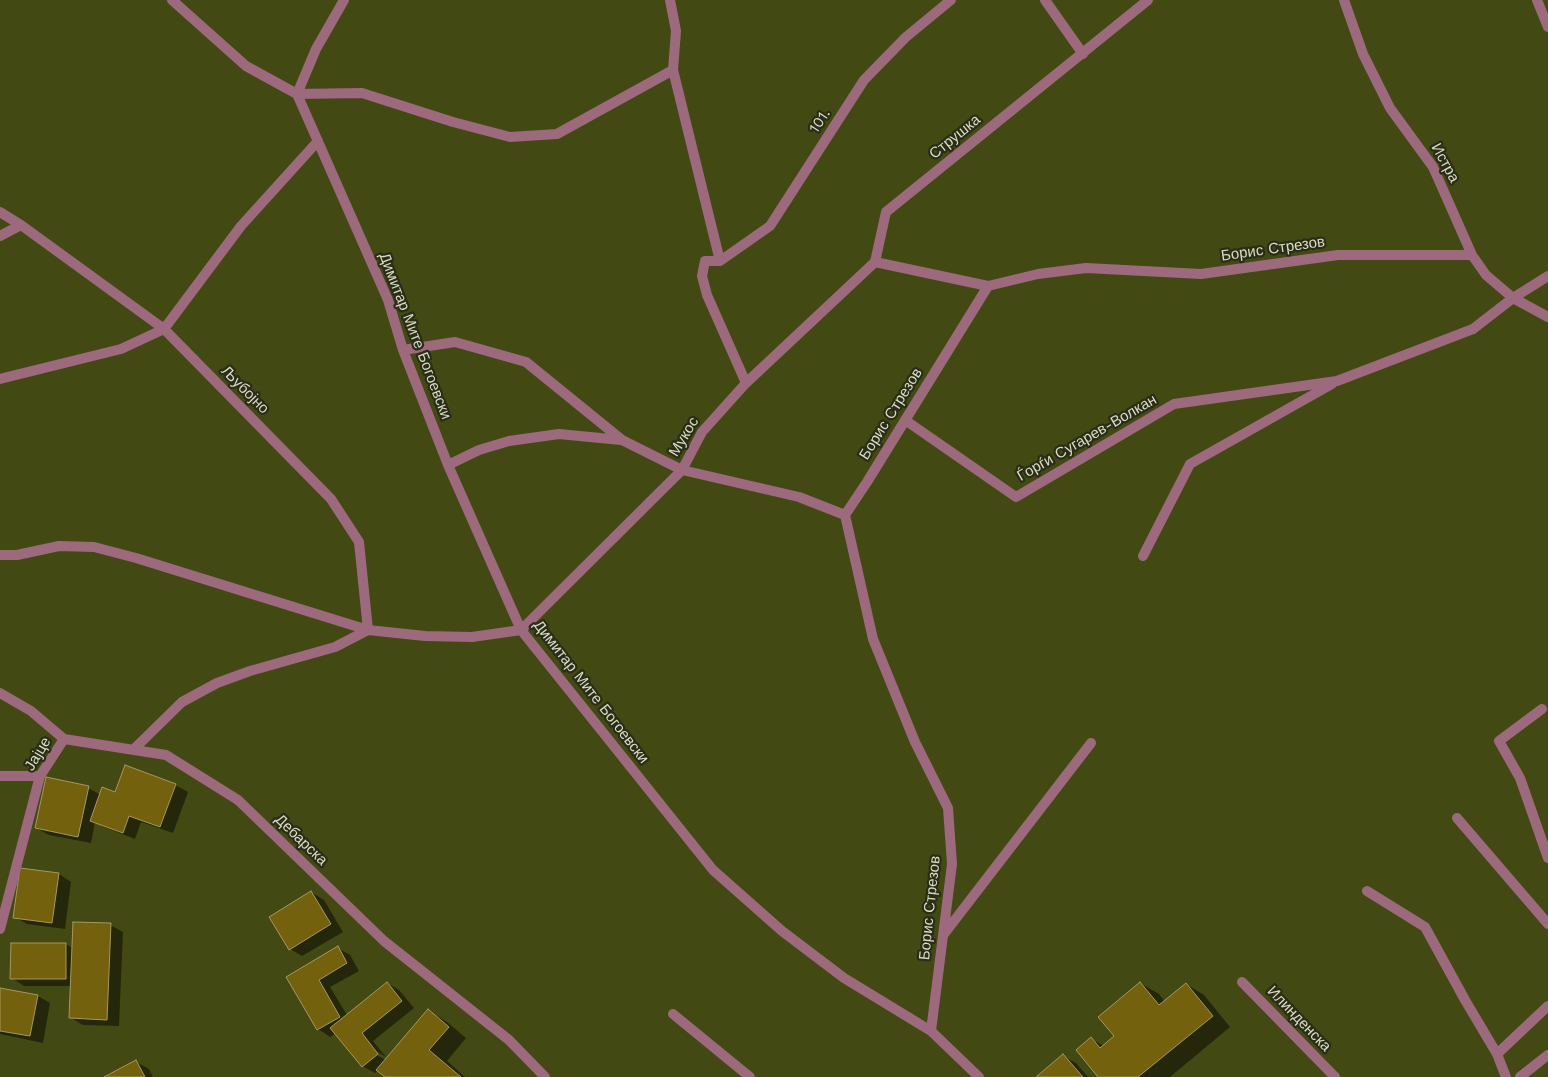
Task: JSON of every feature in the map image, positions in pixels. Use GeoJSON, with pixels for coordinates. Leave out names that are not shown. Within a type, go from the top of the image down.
{"type":"FeatureCollection","features":[{"type":"Feature","properties":{"kind":"street"},"geometry":{"type":"LineString","coordinates":[[172,0],[246,66],[297,94],[362,93],[454,122],[510,137],[557,134],[673,70]]}},
{"type":"Feature","properties":{"kind":"street"},"geometry":{"type":"LineString","coordinates":[[297,94],[316,49],[344,0]]}},
{"type":"Feature","properties":{"kind":"street"},"geometry":{"type":"LineString","coordinates":[[670,0],[676,31],[673,70],[720,261]]}},
{"type":"Feature","properties":{"kind":"street","name":"101."},"geometry":{"type":"LineString","coordinates":[[746,383],[707,295],[702,276],[705,261],[720,261],[770,226],[864,80],[906,37],[952,0]]}},
{"type":"Feature","properties":{"kind":"street"},"geometry":{"type":"LineString","coordinates":[[1046,0],[1083,54]]}},
{"type":"Feature","properties":{"kind":"street","name":"Струшка"},"geometry":{"type":"LineString","coordinates":[[875,262],[886,212],[1148,0]]}},
{"type":"Feature","properties":{"kind":"street","name":"Истра"},"geometry":{"type":"LineString","coordinates":[[1344,0],[1363,54],[1390,108],[1433,167],[1472,255],[1486,275],[1513,298],[1548,317]]}},
{"type":"Feature","properties":{"kind":"street"},"geometry":{"type":"LineString","coordinates":[[1536,0],[1548,27]]}},
{"type":"Feature","properties":{"kind":"street","name":"Димитар Мите Богоевски"},"geometry":{"type":"LineString","coordinates":[[297,94],[388,300],[403,350],[448,465],[521,630],[713,870],[782,931],[844,978],[931,1031],[979,1077]]}},
{"type":"Feature","properties":{"kind":"street"},"geometry":{"type":"LineString","coordinates":[[0,379],[121,349],[164,330],[241,226],[318,141]]}},
{"type":"Feature","properties":{"kind":"street","name":"Љубојно"},"geometry":{"type":"LineString","coordinates":[[0,212],[21,225],[164,330],[332,499],[359,542],[368,630]]}},
{"type":"Feature","properties":{"kind":"street"},"geometry":{"type":"LineString","coordinates":[[0,236],[21,225]]}},
{"type":"Feature","properties":{"kind":"street","name":"Борис Стрезов"},"geometry":{"type":"LineString","coordinates":[[931,1031],[952,864],[948,808],[915,742],[872,639],[845,514],[988,286],[1038,274],[1086,268],[1201,274],[1338,255],[1472,255]]}},
{"type":"Feature","properties":{"kind":"street"},"geometry":{"type":"LineString","coordinates":[[875,262],[988,286]]}},
{"type":"Feature","properties":{"kind":"street","name":"Мукос"},"geometry":{"type":"LineString","coordinates":[[521,630],[682,470],[702,432],[746,383],[875,262]]}},
{"type":"Feature","properties":{"kind":"street","name":"Ѓорѓи Сугарев-Волкан"},"geometry":{"type":"LineString","coordinates":[[1143,556],[1190,464],[1337,381],[1473,329],[1513,298],[1548,276]]}},
{"type":"Feature","properties":{"kind":"street"},"geometry":{"type":"LineString","coordinates":[[403,350],[455,342],[526,362],[622,440],[682,470],[799,497],[845,514]]}},
{"type":"Feature","properties":{"kind":"street","name":"Ѓорѓи Сугарев-Волкан"},"geometry":{"type":"LineString","coordinates":[[905,420],[1016,497],[1174,404],[1337,381]]}},
{"type":"Feature","properties":{"kind":"street"},"geometry":{"type":"LineString","coordinates":[[448,465],[479,450],[509,441],[559,434],[622,440]]}},
{"type":"Feature","properties":{"kind":"street"},"geometry":{"type":"LineString","coordinates":[[0,555],[16,555],[59,546],[94,547],[136,558],[368,630],[425,636],[472,637],[521,630]]}},
{"type":"Feature","properties":{"kind":"street"},"geometry":{"type":"LineString","coordinates":[[133,750],[182,702],[217,683],[250,671],[335,647],[368,630]]}},
{"type":"Feature","properties":{"kind":"street"},"geometry":{"type":"LineString","coordinates":[[0,694],[31,711],[64,740]]}},
{"type":"Feature","properties":{"kind":"street"},"geometry":{"type":"LineString","coordinates":[[1542,709],[1499,741],[1520,778],[1548,858]]}},
{"type":"Feature","properties":{"kind":"street","name":"Дебарска"},"geometry":{"type":"LineString","coordinates":[[64,740],[166,755],[238,800],[384,941],[509,1040],[545,1077]]}},
{"type":"Feature","properties":{"kind":"street","name":"Јајце"},"geometry":{"type":"LineString","coordinates":[[0,929],[40,776],[64,740]]}},
{"type":"Feature","properties":{"kind":"street"},"geometry":{"type":"LineString","coordinates":[[943,934],[1091,743]]}},
{"type":"Feature","properties":{"kind":"street"},"geometry":{"type":"LineString","coordinates":[[0,776],[40,776]]}},
{"type":"Feature","properties":{"kind":"street"},"geometry":{"type":"LineString","coordinates":[[1457,818],[1548,924]]}},
{"type":"Feature","properties":{"kind":"street"},"geometry":{"type":"LineString","coordinates":[[1367,891],[1425,927],[1497,1054],[1506,1077]]}},
{"type":"Feature","properties":{"kind":"street","name":"Илинденска"},"geometry":{"type":"LineString","coordinates":[[1242,982],[1335,1077]]}},
{"type":"Feature","properties":{"kind":"street"},"geometry":{"type":"LineString","coordinates":[[1497,1054],[1548,1006]]}},
{"type":"Feature","properties":{"kind":"street"},"geometry":{"type":"LineString","coordinates":[[673,1014],[750,1077]]}},
{"type":"Feature","properties":{"kind":"street"},"geometry":{"type":"LineString","coordinates":[[1520,1077],[1548,1055]]}},
{"type":"Feature","properties":{"kind":"building"},"geometry":{"type":"Polygon","coordinates":[[[125,765],[176,784],[160,827],[129,816],[123,833],[90,821],[102,787],[115,792],[125,765]]]}},
{"type":"Feature","properties":{"kind":"building"},"geometry":{"type":"Polygon","coordinates":[[[46,777],[89,786],[78,837],[35,828],[46,777]]]}},
{"type":"Feature","properties":{"kind":"building"},"geometry":{"type":"Polygon","coordinates":[[[20,868],[59,873],[52,923],[13,918],[20,868]]]}},
{"type":"Feature","properties":{"kind":"building"},"geometry":{"type":"Polygon","coordinates":[[[311,891],[331,924],[289,950],[269,917],[311,891]]]}},
{"type":"Feature","properties":{"kind":"building"},"geometry":{"type":"Polygon","coordinates":[[[73,922],[111,923],[107,1020],[69,1018],[73,922]]]}},
{"type":"Feature","properties":{"kind":"building"},"geometry":{"type":"Polygon","coordinates":[[[11,943],[66,943],[66,979],[10,979],[11,943]]]}},
{"type":"Feature","properties":{"kind":"building"},"geometry":{"type":"Polygon","coordinates":[[[338,946],[347,963],[319,980],[340,1017],[317,1030],[286,977],[338,946]]]}},
{"type":"Feature","properties":{"kind":"building"},"geometry":{"type":"Polygon","coordinates":[[[387,982],[402,1001],[362,1033],[378,1054],[362,1067],[330,1028],[387,982]]]}},
{"type":"Feature","properties":{"kind":"building"},"geometry":{"type":"Polygon","coordinates":[[[1140,982],[1159,1005],[1186,983],[1213,1016],[1138,1077],[1098,1077],[1076,1050],[1091,1037],[1100,1048],[1114,1036],[1098,1017],[1140,982]]]}},
{"type":"Feature","properties":{"kind":"building"},"geometry":{"type":"Polygon","coordinates":[[[0,988],[38,995],[30,1036],[0,1031],[0,988]]]}},
{"type":"Feature","properties":{"kind":"building"},"geometry":{"type":"Polygon","coordinates":[[[428,1009],[449,1027],[429,1050],[461,1077],[385,1077],[376,1070],[428,1009]]]}},
{"type":"Feature","properties":{"kind":"building"},"geometry":{"type":"Polygon","coordinates":[[[1063,1054],[1083,1077],[1036,1077],[1063,1054]]]}},
{"type":"Feature","properties":{"kind":"building"},"geometry":{"type":"Polygon","coordinates":[[[136,1060],[145,1077],[104,1077],[136,1060]]]}}]}
